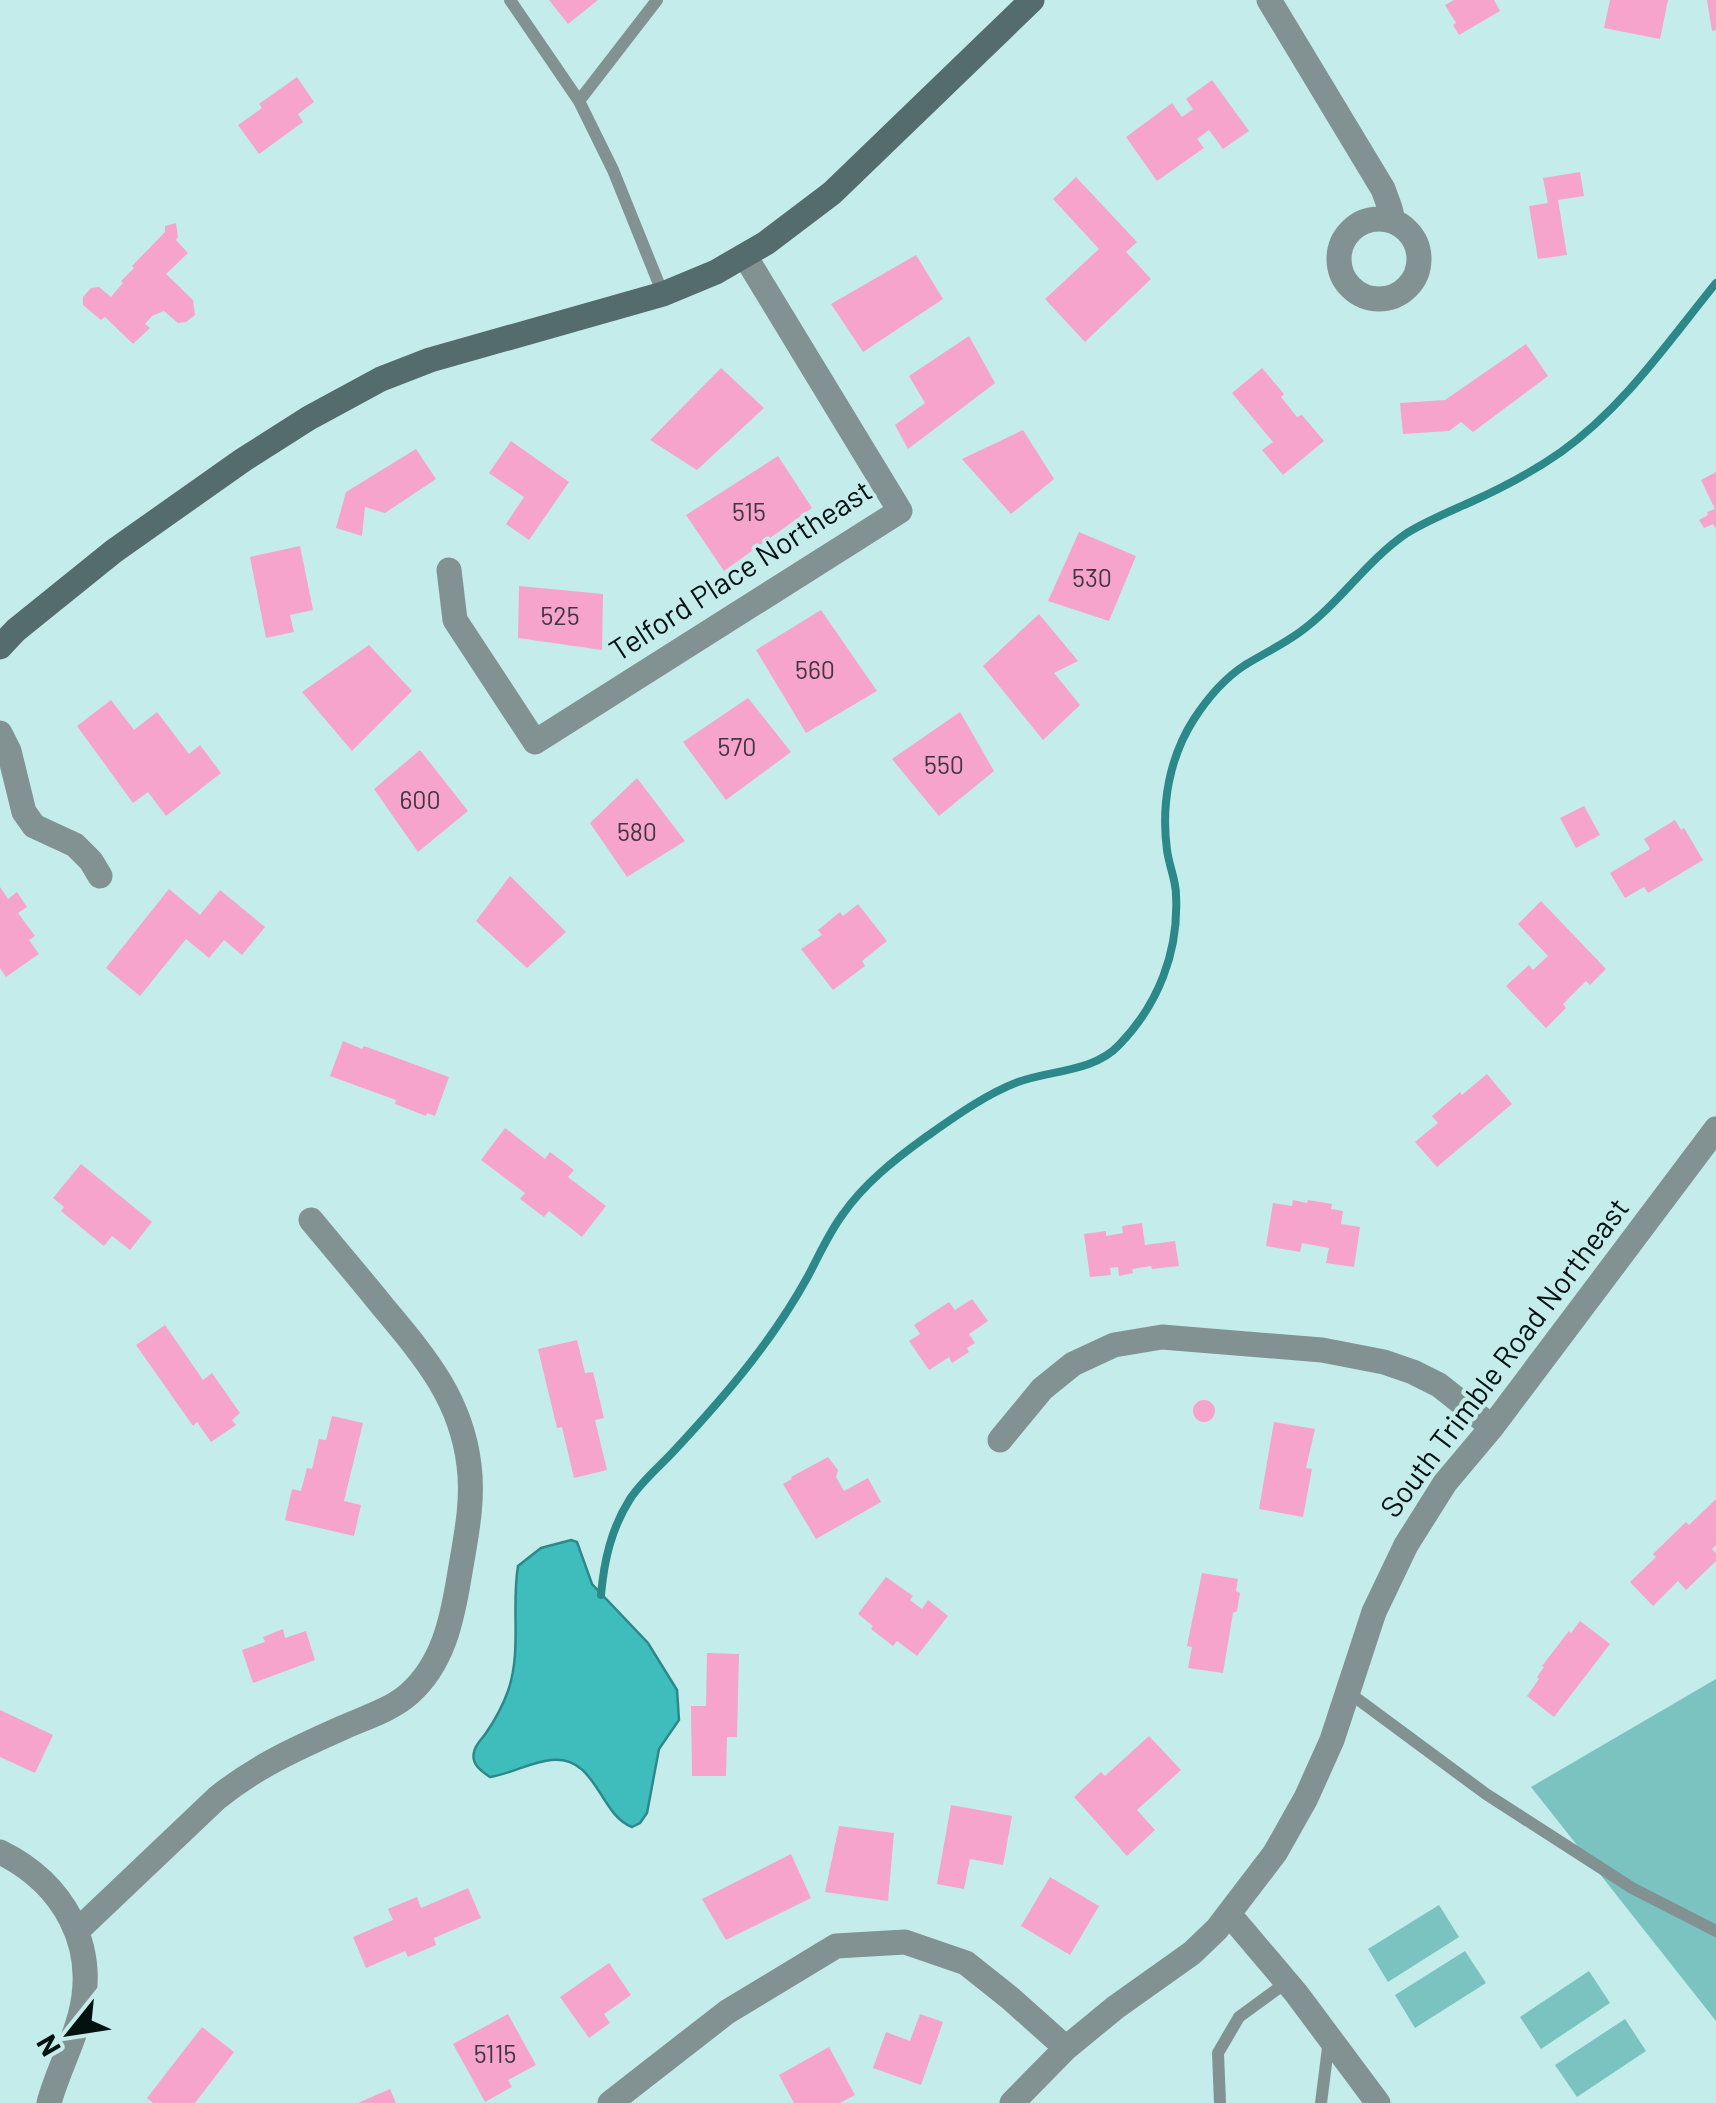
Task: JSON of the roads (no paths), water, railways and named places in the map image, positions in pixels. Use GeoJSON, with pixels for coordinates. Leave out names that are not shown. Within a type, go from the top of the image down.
{"type":"FeatureCollection","features":[{"type":"Feature","properties":{"kind":"main road"},"geometry":{"type":"LineString","coordinates":[[0,647],[114,551],[243,460],[381,379],[430,360],[663,294],[716,272],[766,243],[832,193],[1032,0]]}},
{"type":"Feature","properties":{"kind":"street"},"geometry":{"type":"LineString","coordinates":[[1269,0],[1382,189],[1392,221]]}},
{"type":"Feature","properties":{"kind":"street","name":"Telford Place Northeast"},"geometry":{"type":"LineString","coordinates":[[449,570],[455,620],[535,742],[900,511],[744,256]]}},
{"type":"Feature","properties":{"kind":"street"},"geometry":{"type":"LineString","coordinates":[[0,733],[9,750],[24,812],[34,826],[75,845],[92,861],[100,876]]}},
{"type":"Feature","properties":{"kind":"street","name":"South Trimble Road Northeast"},"geometry":{"type":"LineString","coordinates":[[1012,2103],[1066,2048],[1217,1930],[1275,1853],[1332,1740],[1374,1612],[1406,1545],[1445,1483],[1492,1427],[1716,1129]]}},
{"type":"Feature","properties":{"kind":"street"},"geometry":{"type":"LineString","coordinates":[[77,1931],[242,1778],[409,1694],[431,1668],[447,1634],[470,1507],[470,1466],[461,1425],[428,1360],[311,1220]]}},
{"type":"Feature","properties":{"kind":"street"},"geometry":{"type":"LineString","coordinates":[[1000,1440],[1042,1388],[1073,1364],[1114,1345],[1162,1337],[1322,1350],[1384,1362],[1439,1385],[1492,1427]]}},
{"type":"Feature","properties":{"kind":"street"},"geometry":{"type":"LineString","coordinates":[[0,1852],[31,1870],[59,1898],[77,1931],[84,1958],[85,1994],[80,2019],[48,2103]]}},
{"type":"Feature","properties":{"kind":"street"},"geometry":{"type":"LineString","coordinates":[[1229,1914],[1287,1982],[1378,2103]]}},
{"type":"Feature","properties":{"kind":"street"},"geometry":{"type":"LineString","coordinates":[[610,2103],[727,2012],[836,1946],[905,1942],[966,1963],[1066,2048]]}},
{"type":"Feature","properties":{"kind":"lane"},"geometry":{"type":"LineString","coordinates":[[510,0],[580,101],[614,170],[663,294]]}},
{"type":"Feature","properties":{"kind":"lane"},"geometry":{"type":"LineString","coordinates":[[580,101],[657,0]]}},
{"type":"Feature","properties":{"kind":"lane"},"geometry":{"type":"LineString","coordinates":[[1348,1692],[1486,1794],[1632,1888],[1716,1930]]}},
{"type":"Feature","properties":{"kind":"lane"},"geometry":{"type":"LineString","coordinates":[[1220,2103],[1218,2053],[1240,2017],[1287,1982]]}},
{"type":"Feature","properties":{"kind":"lane"},"geometry":{"type":"LineString","coordinates":[[1321,2103],[1329,2038]]}},
{"type":"Feature","properties":{"kind":"waterway"},"geometry":{"type":"LineString","coordinates":[[601,1595],[610,1546],[630,1499],[759,1352],[838,1222],[860,1193],[912,1147],[993,1093],[1109,1054],[1145,1013],[1163,976],[1174,937],[1176,889],[1165,833],[1169,782],[1185,734],[1211,697],[1238,670],[1314,621],[1407,533],[1518,478],[1584,434],[1644,373],[1716,283]]}}]}
